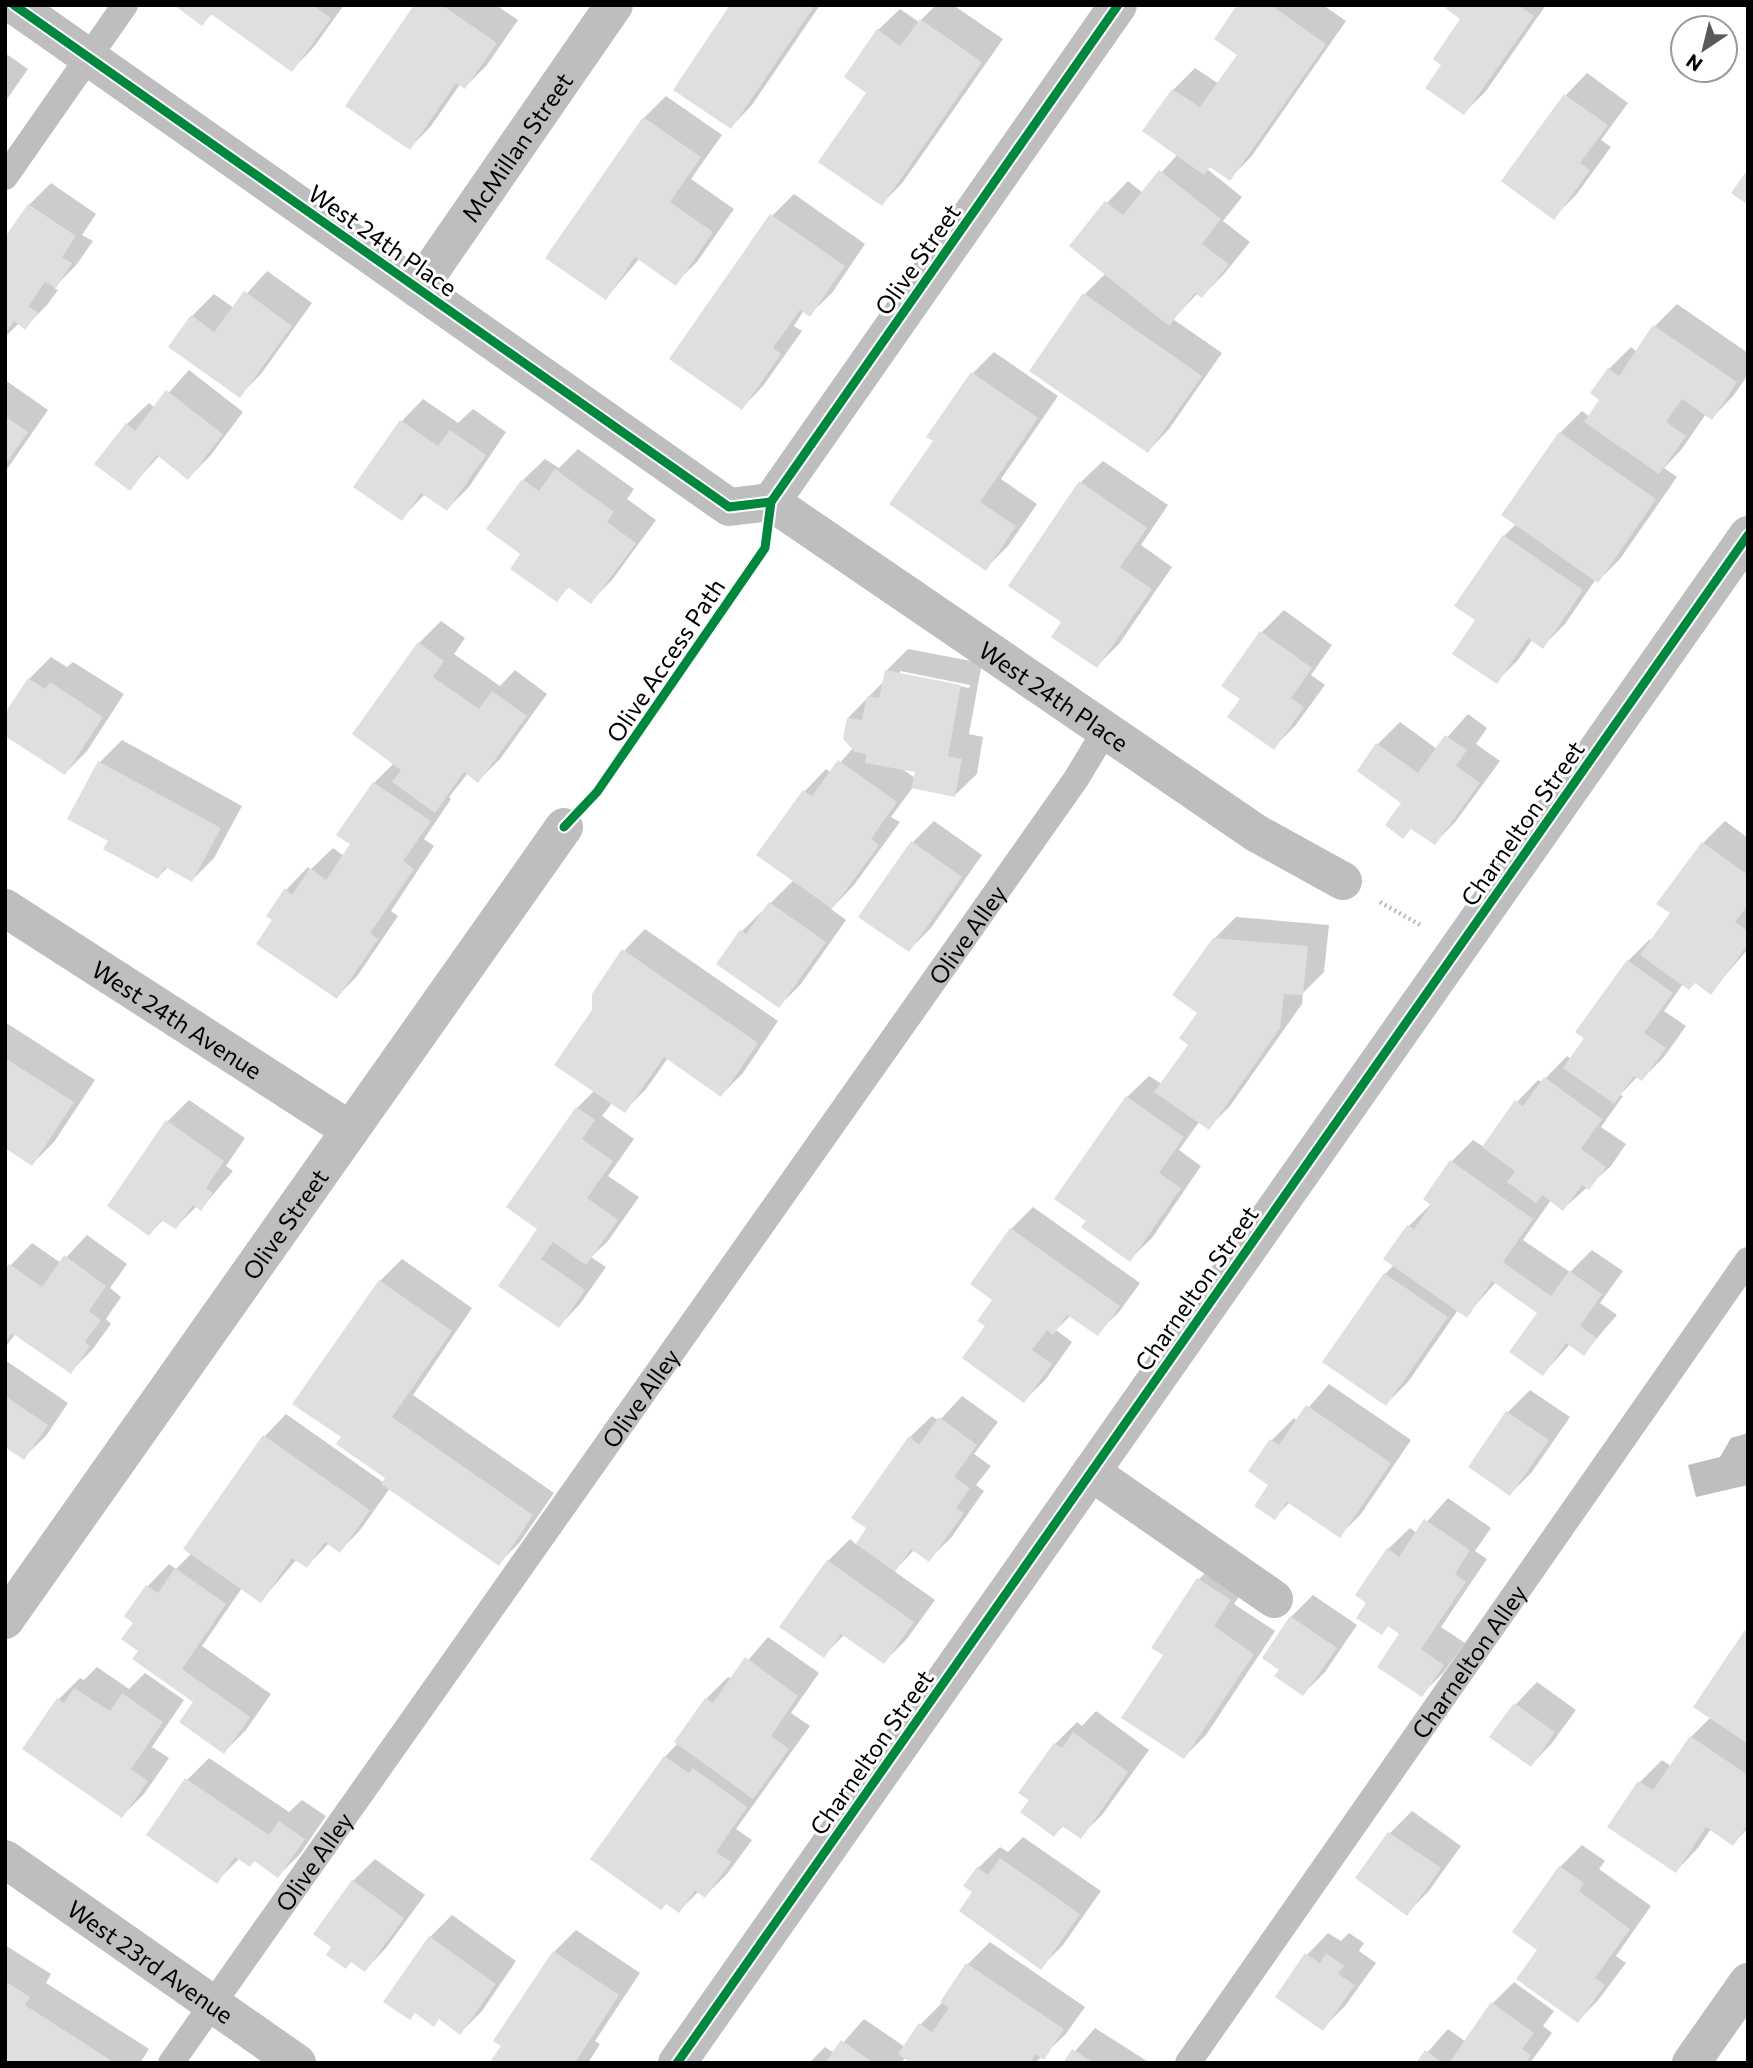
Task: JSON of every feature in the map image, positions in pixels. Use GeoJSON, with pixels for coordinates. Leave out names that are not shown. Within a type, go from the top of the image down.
{"type":"FeatureCollection","features":[{"type":"Feature","properties":{"kind":"street","name":"West 24th Place"},"geometry":{"type":"LineString","coordinates":[[14,5],[729,507],[771,502],[1256,834],[1343,881]]}},
{"type":"Feature","properties":{"kind":"street","name":"McMillan Street"},"geometry":{"type":"LineString","coordinates":[[418,289],[614,5]]}},
{"type":"Feature","properties":{"kind":"street","name":"Olive Street"},"geometry":{"type":"LineString","coordinates":[[771,502],[1118,5]]}},
{"type":"Feature","properties":{"kind":"street","name":"Charnelton Street"},"geometry":{"type":"LineString","coordinates":[[677,2063],[1748,535]]}},
{"type":"Feature","properties":{"kind":"street","name":"Olive Street"},"geometry":{"type":"LineString","coordinates":[[5,1620],[564,827]]}},
{"type":"Feature","properties":{"kind":"street","name":"West 24th Avenue"},"geometry":{"type":"LineString","coordinates":[[9,920],[350,1130]]}},
{"type":"Feature","properties":{"kind":"street"},"geometry":{"type":"LineString","coordinates":[[1091,1472],[1274,1599]]}},
{"type":"Feature","properties":{"kind":"street","name":"West 23rd Avenue"},"geometry":{"type":"LineString","coordinates":[[5,1859],[297,2063]]}},
{"type":"Feature","properties":{"kind":"street"},"geometry":{"type":"LineString","coordinates":[[1691,2063],[1748,1982]]}},
{"type":"Feature","properties":{"kind":"lane"},"geometry":{"type":"LineString","coordinates":[[5,177],[125,5]]}},
{"type":"Feature","properties":{"kind":"lane","name":"Olive Alley"},"geometry":{"type":"LineString","coordinates":[[170,2063],[1076,779],[1105,731]]}},
{"type":"Feature","properties":{"kind":"lane","name":"Charnelton Alley"},"geometry":{"type":"LineString","coordinates":[[1188,2063],[1748,1260]]}},
{"type":"Feature","properties":{"kind":"path"},"geometry":{"type":"LineString","coordinates":[[1343,881],[1459,947]]}},
{"type":"Feature","properties":{"kind":"shaded area"},"geometry":{"type":"Polygon","coordinates":[[[1748,1433],[1748,1485],[1696,1497],[1688,1465],[1720,1457],[1731,1438],[1748,1433]]]}},
{"type":"Feature","properties":{"kind":"building"},"geometry":{"type":"Polygon","coordinates":[[[174,5],[312,5],[331,18],[292,72],[211,14],[202,26],[174,5]]]}},
{"type":"Feature","properties":{"kind":"building"},"geometry":{"type":"Polygon","coordinates":[[[414,5],[442,5],[497,43],[465,89],[456,83],[410,150],[345,106],[414,5]]]}},
{"type":"Feature","properties":{"kind":"building"},"geometry":{"type":"Polygon","coordinates":[[[730,5],[815,5],[731,129],[673,90],[730,5]]]}},
{"type":"Feature","properties":{"kind":"building"},"geometry":{"type":"Polygon","coordinates":[[[1237,5],[1271,5],[1326,44],[1230,181],[1210,167],[1204,175],[1142,131],[1172,89],[1200,107],[1237,55],[1214,39],[1237,5]]]}},
{"type":"Feature","properties":{"kind":"building"},"geometry":{"type":"Polygon","coordinates":[[[1447,5],[1518,5],[1534,16],[1464,115],[1425,88],[1441,65],[1433,59],[1460,19],[1445,8],[1447,5]]]}},
{"type":"Feature","properties":{"kind":"building"},"geometry":{"type":"Polygon","coordinates":[[[920,19],[982,62],[882,206],[818,162],[866,93],[844,77],[877,29],[900,46],[920,19]]]}},
{"type":"Feature","properties":{"kind":"building"},"geometry":{"type":"Polygon","coordinates":[[[1564,94],[1608,125],[1580,163],[1590,170],[1554,220],[1501,181],[1564,94]]]}},
{"type":"Feature","properties":{"kind":"building"},"geometry":{"type":"Polygon","coordinates":[[[643,117],[701,157],[670,202],[713,232],[676,286],[635,257],[606,300],[545,258],[643,117]]]}},
{"type":"Feature","properties":{"kind":"building"},"geometry":{"type":"Polygon","coordinates":[[[1748,169],[1748,205],[1731,193],[1748,169]]]}},
{"type":"Feature","properties":{"kind":"building"},"geometry":{"type":"Polygon","coordinates":[[[1159,170],[1221,219],[1202,244],[1229,264],[1202,298],[1195,293],[1169,326],[1069,246],[1105,201],[1123,215],[1159,170]]]}},
{"type":"Feature","properties":{"kind":"building"},"geometry":{"type":"Polygon","coordinates":[[[28,204],[76,236],[62,257],[72,263],[56,288],[45,282],[28,307],[38,312],[25,330],[14,321],[5,334],[5,237],[28,204]]]}},
{"type":"Feature","properties":{"kind":"building"},"geometry":{"type":"Polygon","coordinates":[[[770,214],[845,266],[810,317],[800,310],[773,348],[781,354],[742,410],[669,359],[770,214]]]}},
{"type":"Feature","properties":{"kind":"building"},"geometry":{"type":"Polygon","coordinates":[[[244,291],[292,326],[240,398],[168,347],[191,315],[214,332],[244,291]]]}},
{"type":"Feature","properties":{"kind":"building"},"geometry":{"type":"Polygon","coordinates":[[[1083,293],[1202,376],[1148,453],[1029,371],[1083,293]]]}},
{"type":"Feature","properties":{"kind":"building"},"geometry":{"type":"Polygon","coordinates":[[[1653,325],[1737,382],[1712,420],[1682,399],[1666,422],[1686,436],[1659,474],[1584,422],[1599,400],[1590,393],[1608,368],[1619,376],[1653,325]]]}},
{"type":"Feature","properties":{"kind":"building"},"geometry":{"type":"Polygon","coordinates":[[[971,372],[1038,418],[980,502],[1016,526],[986,571],[889,504],[933,441],[926,437],[971,372]]]}},
{"type":"Feature","properties":{"kind":"building"},"geometry":{"type":"Polygon","coordinates":[[[166,390],[223,434],[188,480],[157,455],[130,491],[94,464],[126,423],[135,431],[166,390]]]}},
{"type":"Feature","properties":{"kind":"building"},"geometry":{"type":"Polygon","coordinates":[[[5,416],[28,432],[5,465],[5,416]]]}},
{"type":"Feature","properties":{"kind":"building"},"geometry":{"type":"Polygon","coordinates":[[[400,420],[438,446],[450,430],[486,455],[447,511],[421,493],[402,521],[353,487],[400,420]]]}},
{"type":"Feature","properties":{"kind":"building"},"geometry":{"type":"Polygon","coordinates":[[[1559,432],[1656,499],[1598,583],[1501,515],[1559,432]]]}},
{"type":"Feature","properties":{"kind":"building"},"geometry":{"type":"Polygon","coordinates":[[[555,469],[614,512],[607,522],[636,543],[591,604],[568,587],[557,602],[510,569],[520,554],[486,529],[522,479],[539,491],[555,469]]]}},
{"type":"Feature","properties":{"kind":"building"},"geometry":{"type":"Polygon","coordinates":[[[1079,481],[1147,528],[1120,567],[1152,589],[1097,668],[1051,637],[1061,622],[1008,586],[1079,481]]]}},
{"type":"Feature","properties":{"kind":"building"},"geometry":{"type":"Polygon","coordinates":[[[1503,535],[1583,590],[1543,649],[1528,638],[1497,684],[1452,654],[1475,620],[1454,606],[1503,535]]]}},
{"type":"Feature","properties":{"kind":"building"},"geometry":{"type":"Polygon","coordinates":[[[1260,631],[1312,668],[1291,698],[1304,707],[1274,750],[1227,717],[1240,699],[1221,686],[1260,631]]]}},
{"type":"Feature","properties":{"kind":"building"},"geometry":{"type":"Polygon","coordinates":[[[418,642],[444,661],[433,677],[479,709],[492,691],[527,716],[478,783],[464,772],[435,813],[392,782],[401,770],[352,734],[418,642]]]}},
{"type":"Feature","properties":{"kind":"building"},"geometry":{"type":"Polygon","coordinates":[[[885,670],[961,685],[948,756],[962,759],[955,797],[911,788],[915,772],[865,763],[866,754],[855,752],[843,739],[847,718],[862,720],[867,696],[879,698],[885,670]]]}},
{"type":"Feature","properties":{"kind":"building"},"geometry":{"type":"Polygon","coordinates":[[[28,678],[45,689],[50,682],[103,717],[65,775],[5,736],[5,713],[28,678]]]}},
{"type":"Feature","properties":{"kind":"building"},"geometry":{"type":"Polygon","coordinates":[[[1445,735],[1467,750],[1456,766],[1480,783],[1435,845],[1411,829],[1403,839],[1385,825],[1401,803],[1357,771],[1376,743],[1418,773],[1445,735]]]}},
{"type":"Feature","properties":{"kind":"building"},"geometry":{"type":"Polygon","coordinates":[[[838,760],[897,802],[871,839],[879,845],[832,909],[756,855],[803,790],[812,796],[838,760]]]}},
{"type":"Feature","properties":{"kind":"building"},"geometry":{"type":"Polygon","coordinates":[[[98,761],[221,828],[192,882],[165,867],[158,879],[103,849],[108,841],[67,819],[98,761]]]}},
{"type":"Feature","properties":{"kind":"building"},"geometry":{"type":"Polygon","coordinates":[[[373,782],[431,821],[403,861],[414,869],[370,933],[378,939],[337,999],[256,944],[272,920],[266,916],[285,888],[292,895],[310,868],[326,880],[350,844],[336,835],[373,782]]]}},
{"type":"Feature","properties":{"kind":"building"},"geometry":{"type":"Polygon","coordinates":[[[911,841],[962,877],[909,952],[858,917],[911,841]]]}},
{"type":"Feature","properties":{"kind":"building"},"geometry":{"type":"Polygon","coordinates":[[[1702,842],[1748,875],[1748,905],[1735,922],[1748,931],[1748,944],[1711,995],[1695,983],[1689,990],[1640,955],[1670,913],[1656,904],[1702,842]]]}},
{"type":"Feature","properties":{"kind":"building"},"geometry":{"type":"Polygon","coordinates":[[[769,902],[826,942],[779,1008],[716,964],[740,930],[746,934],[769,902]]]}},
{"type":"Feature","properties":{"kind":"building"},"geometry":{"type":"Polygon","coordinates":[[[1213,938],[1308,946],[1303,995],[1284,994],[1280,1028],[1209,1130],[1154,1092],[1188,1045],[1179,1038],[1197,1013],[1172,995],[1213,938]]]}},
{"type":"Feature","properties":{"kind":"building"},"geometry":{"type":"Polygon","coordinates":[[[622,949],[758,1043],[721,1097],[664,1057],[625,1113],[554,1065],[592,1010],[592,994],[622,949]]]}},
{"type":"Feature","properties":{"kind":"building"},"geometry":{"type":"Polygon","coordinates":[[[1627,960],[1673,993],[1644,1033],[1666,1048],[1642,1081],[1634,1076],[1614,1104],[1563,1068],[1584,1038],[1575,1032],[1627,960]]]}},
{"type":"Feature","properties":{"kind":"building"},"geometry":{"type":"Polygon","coordinates":[[[5,1058],[74,1102],[32,1166],[5,1148],[5,1058]]]}},
{"type":"Feature","properties":{"kind":"building"},"geometry":{"type":"Polygon","coordinates":[[[1544,1077],[1602,1119],[1581,1149],[1606,1167],[1589,1190],[1582,1185],[1563,1211],[1542,1195],[1536,1203],[1507,1182],[1515,1171],[1482,1147],[1515,1100],[1523,1106],[1544,1077]]]}},
{"type":"Feature","properties":{"kind":"building"},"geometry":{"type":"Polygon","coordinates":[[[1126,1096],[1184,1137],[1159,1173],[1181,1188],[1130,1262],[1081,1227],[1086,1221],[1054,1199],[1126,1096]]]}},
{"type":"Feature","properties":{"kind":"building"},"geometry":{"type":"Polygon","coordinates":[[[576,1107],[595,1120],[582,1139],[613,1161],[587,1198],[618,1220],[586,1265],[553,1242],[541,1259],[585,1290],[559,1328],[498,1286],[537,1229],[506,1207],[576,1107]]]}},
{"type":"Feature","properties":{"kind":"building"},"geometry":{"type":"Polygon","coordinates":[[[166,1120],[224,1161],[206,1188],[213,1193],[201,1211],[193,1205],[176,1229],[161,1220],[149,1236],[107,1206],[166,1120]]]}},
{"type":"Feature","properties":{"kind":"building"},"geometry":{"type":"Polygon","coordinates":[[[1450,1160],[1533,1219],[1503,1262],[1551,1296],[1569,1271],[1602,1294],[1580,1326],[1597,1338],[1584,1356],[1566,1343],[1543,1376],[1509,1352],[1537,1313],[1492,1281],[1467,1318],[1383,1259],[1407,1225],[1414,1229],[1431,1205],[1423,1199],[1450,1160]]]}},
{"type":"Feature","properties":{"kind":"building"},"geometry":{"type":"Polygon","coordinates":[[[1010,1228],[1120,1306],[1098,1336],[1067,1315],[1053,1335],[1047,1330],[1032,1350],[1052,1364],[1024,1403],[962,1358],[985,1326],[977,1321],[992,1300],[970,1284],[1010,1228]]]}},
{"type":"Feature","properties":{"kind":"building"},"geometry":{"type":"Polygon","coordinates":[[[64,1255],[106,1286],[89,1311],[101,1320],[85,1342],[90,1346],[71,1374],[12,1333],[5,1342],[5,1269],[9,1264],[42,1287],[64,1255]]]}},
{"type":"Feature","properties":{"kind":"building"},"geometry":{"type":"Polygon","coordinates":[[[1384,1273],[1448,1317],[1386,1406],[1322,1362],[1384,1273]]]}},
{"type":"Feature","properties":{"kind":"building"},"geometry":{"type":"Polygon","coordinates":[[[379,1280],[452,1331],[392,1417],[533,1515],[499,1566],[381,1484],[385,1478],[336,1444],[341,1437],[292,1404],[379,1280]]]}},
{"type":"Feature","properties":{"kind":"building"},"geometry":{"type":"Polygon","coordinates":[[[5,1396],[48,1425],[24,1460],[5,1447],[5,1396]]]}},
{"type":"Feature","properties":{"kind":"building"},"geometry":{"type":"Polygon","coordinates":[[[1306,1405],[1391,1463],[1340,1538],[1287,1502],[1275,1520],[1254,1506],[1268,1485],[1248,1471],[1270,1439],[1279,1445],[1306,1405]]]}},
{"type":"Feature","properties":{"kind":"building"},"geometry":{"type":"Polygon","coordinates":[[[1506,1411],[1549,1440],[1510,1496],[1468,1467],[1506,1411]]]}},
{"type":"Feature","properties":{"kind":"building"},"geometry":{"type":"Polygon","coordinates":[[[939,1417],[977,1445],[954,1477],[970,1488],[956,1508],[964,1513],[929,1562],[911,1549],[895,1572],[856,1544],[866,1528],[851,1518],[909,1436],[919,1445],[939,1417]]]}},
{"type":"Feature","properties":{"kind":"building"},"geometry":{"type":"Polygon","coordinates":[[[263,1435],[370,1510],[340,1553],[325,1542],[307,1568],[292,1558],[261,1603],[183,1549],[263,1435]]]}},
{"type":"Feature","properties":{"kind":"building"},"geometry":{"type":"Polygon","coordinates":[[[1424,1519],[1470,1550],[1455,1574],[1466,1582],[1421,1649],[1444,1665],[1422,1697],[1377,1667],[1399,1634],[1388,1626],[1382,1635],[1356,1618],[1366,1603],[1355,1595],[1387,1548],[1399,1557],[1424,1519]]]}},
{"type":"Feature","properties":{"kind":"building"},"geometry":{"type":"Polygon","coordinates":[[[827,1560],[914,1622],[884,1664],[841,1634],[824,1658],[779,1627],[827,1560]]]}},
{"type":"Feature","properties":{"kind":"building"},"geometry":{"type":"Polygon","coordinates":[[[175,1568],[226,1604],[182,1669],[250,1717],[224,1754],[179,1722],[193,1702],[132,1659],[138,1651],[121,1639],[133,1623],[124,1616],[146,1585],[158,1593],[175,1568]]]}},
{"type":"Feature","properties":{"kind":"building"},"geometry":{"type":"Polygon","coordinates":[[[1197,1578],[1231,1600],[1214,1626],[1254,1654],[1184,1759],[1121,1718],[1163,1655],[1151,1648],[1197,1578]]]}},
{"type":"Feature","properties":{"kind":"building"},"geometry":{"type":"Polygon","coordinates":[[[1290,1616],[1337,1648],[1303,1696],[1274,1676],[1279,1670],[1262,1658],[1290,1616]]]}},
{"type":"Feature","properties":{"kind":"building"},"geometry":{"type":"Polygon","coordinates":[[[1745,1630],[1748,1631],[1748,1744],[1693,1707],[1745,1630]]]}},
{"type":"Feature","properties":{"kind":"building"},"geometry":{"type":"Polygon","coordinates":[[[745,1657],[798,1696],[771,1736],[789,1749],[753,1799],[674,1742],[705,1698],[713,1703],[745,1657]]]}},
{"type":"Feature","properties":{"kind":"building"},"geometry":{"type":"Polygon","coordinates":[[[74,1688],[110,1711],[122,1693],[163,1722],[131,1769],[148,1781],[122,1818],[22,1749],[57,1698],[64,1703],[74,1688]]]}},
{"type":"Feature","properties":{"kind":"building"},"geometry":{"type":"Polygon","coordinates":[[[1514,1703],[1555,1732],[1531,1767],[1489,1737],[1514,1703]]]}},
{"type":"Feature","properties":{"kind":"building"},"geometry":{"type":"Polygon","coordinates":[[[1073,1732],[1128,1772],[1081,1839],[1062,1826],[1054,1837],[1020,1812],[1029,1800],[1018,1793],[1054,1743],[1062,1748],[1073,1732]]]}},
{"type":"Feature","properties":{"kind":"building"},"geometry":{"type":"Polygon","coordinates":[[[1690,1736],[1748,1775],[1748,1824],[1733,1846],[1706,1827],[1676,1873],[1607,1827],[1638,1781],[1653,1790],[1690,1736]]]}},
{"type":"Feature","properties":{"kind":"building"},"geometry":{"type":"Polygon","coordinates":[[[664,1756],[689,1773],[693,1768],[747,1807],[716,1852],[731,1862],[705,1898],[695,1891],[679,1913],[666,1904],[661,1910],[590,1859],[664,1756]]]}},
{"type":"Feature","properties":{"kind":"building"},"geometry":{"type":"Polygon","coordinates":[[[185,1778],[269,1835],[279,1821],[305,1839],[278,1878],[254,1861],[250,1867],[235,1857],[217,1884],[146,1835],[185,1778]]]}},
{"type":"Feature","properties":{"kind":"building"},"geometry":{"type":"Polygon","coordinates":[[[1388,1832],[1441,1868],[1407,1916],[1355,1878],[1388,1832]]]}},
{"type":"Feature","properties":{"kind":"building"},"geometry":{"type":"Polygon","coordinates":[[[1000,1858],[1080,1914],[1041,1970],[959,1911],[972,1892],[963,1886],[977,1867],[988,1875],[1000,1858]]]}},
{"type":"Feature","properties":{"kind":"building"},"geometry":{"type":"Polygon","coordinates":[[[1559,1866],[1584,1883],[1579,1891],[1630,1929],[1595,1978],[1605,1985],[1578,2023],[1516,1979],[1537,1950],[1512,1932],[1559,1866]]]}},
{"type":"Feature","properties":{"kind":"building"},"geometry":{"type":"Polygon","coordinates":[[[352,1880],[404,1918],[365,1972],[351,1962],[346,1969],[326,1955],[331,1947],[313,1934],[352,1880]]]}},
{"type":"Feature","properties":{"kind":"building"},"geometry":{"type":"Polygon","coordinates":[[[429,1936],[496,1984],[460,2035],[439,2019],[434,2027],[415,2013],[410,2020],[383,2002],[429,1936]]]}},
{"type":"Feature","properties":{"kind":"building"},"geometry":{"type":"Polygon","coordinates":[[[553,1951],[619,1995],[575,2063],[489,2063],[501,2046],[493,2041],[553,1951]]]}},
{"type":"Feature","properties":{"kind":"building"},"geometry":{"type":"Polygon","coordinates":[[[1305,1953],[1320,1963],[1326,1953],[1344,1966],[1338,1974],[1355,1985],[1323,2031],[1275,1997],[1305,1953]]]}},
{"type":"Feature","properties":{"kind":"building"},"geometry":{"type":"Polygon","coordinates":[[[966,1963],[1064,2029],[1044,2060],[1036,2054],[1030,2063],[911,2063],[898,2054],[919,2023],[932,2032],[949,2008],[940,2002],[966,1963]]]}},
{"type":"Feature","properties":{"kind":"building"},"geometry":{"type":"Polygon","coordinates":[[[5,1981],[30,1997],[25,2005],[115,2063],[5,2062],[5,1981]]]}},
{"type":"Feature","properties":{"kind":"building"},"geometry":{"type":"Polygon","coordinates":[[[1491,2002],[1534,2033],[1522,2049],[1531,2055],[1526,2063],[1449,2063],[1491,2002]]]}},
{"type":"Feature","properties":{"kind":"building"},"geometry":{"type":"Polygon","coordinates":[[[841,2040],[874,2063],[825,2063],[841,2040]]]}},
{"type":"Feature","properties":{"kind":"building"},"geometry":{"type":"Polygon","coordinates":[[[1072,2049],[1094,2063],[1063,2063],[1072,2049]]]}},
{"type":"Feature","properties":{"kind":"building"},"geometry":{"type":"Polygon","coordinates":[[[1425,2050],[1443,2063],[1416,2063],[1425,2050]]]}},
{"type":"Feature","properties":{"kind":"cycle path"},"geometry":{"type":"LineString","coordinates":[[14,5],[729,507],[771,502]]}},
{"type":"Feature","properties":{"kind":"cycle path","name":"Olive Access Path"},"geometry":{"type":"LineString","coordinates":[[564,827],[597,792],[765,548],[771,502],[1118,5]]}},
{"type":"Feature","properties":{"kind":"cycle path"},"geometry":{"type":"LineString","coordinates":[[677,2063],[1748,535]]}}]}
